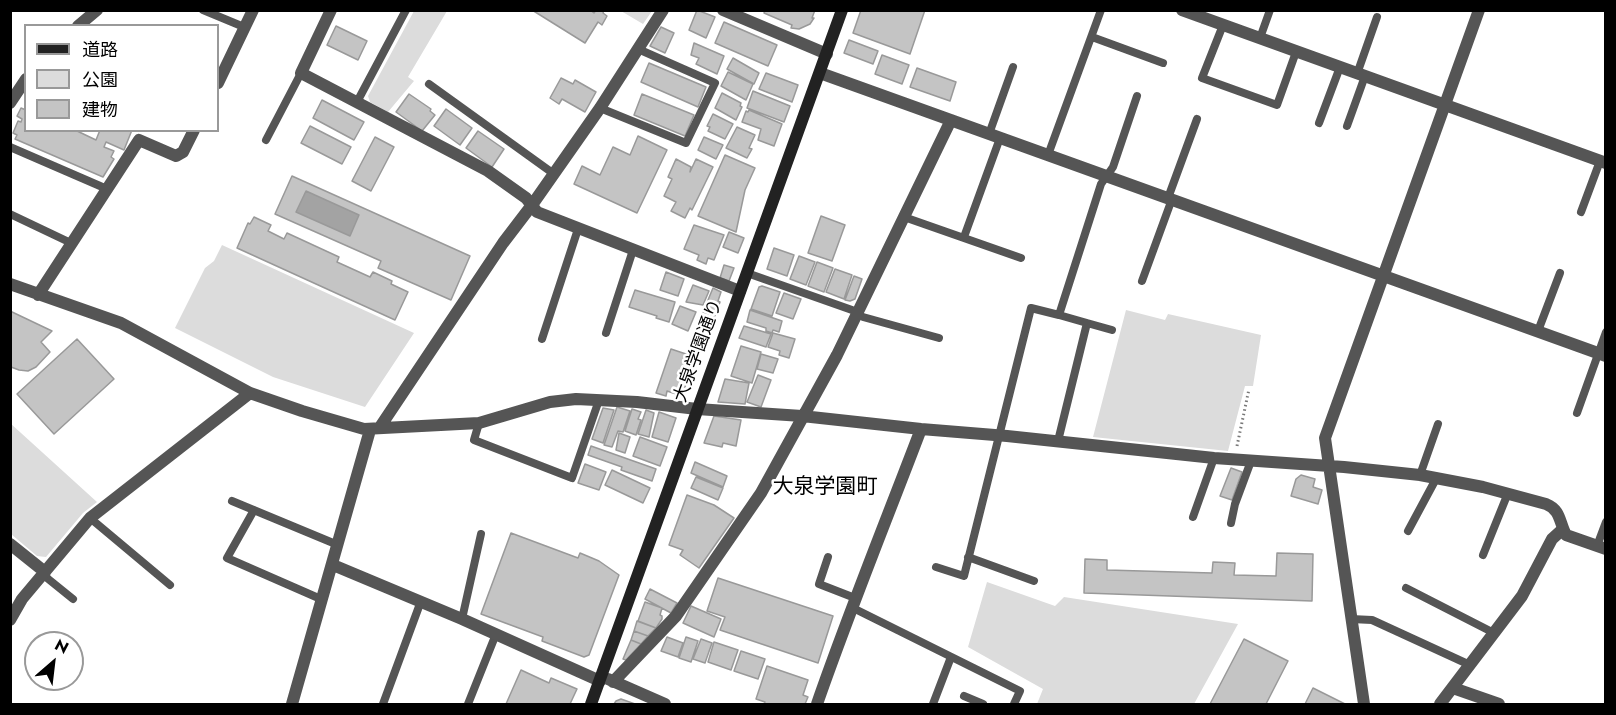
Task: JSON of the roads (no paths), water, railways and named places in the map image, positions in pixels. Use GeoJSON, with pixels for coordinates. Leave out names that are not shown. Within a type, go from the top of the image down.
{"type":"FeatureCollection","features":[{"type":"Feature","properties":{"kind":"street"},"geometry":{"type":"LineString","coordinates":[[80,24],[97,10]]}},
{"type":"Feature","properties":{"kind":"street"},"geometry":{"type":"LineString","coordinates":[[219,81],[253,10]]}},
{"type":"Feature","properties":{"kind":"street"},"geometry":{"type":"LineString","coordinates":[[331,10],[301,73],[488,171],[526,198],[537,212],[740,291]]}},
{"type":"Feature","properties":{"kind":"street"},"geometry":{"type":"LineString","coordinates":[[292,705],[338,545],[375,429],[503,243],[600,108],[663,10]]}},
{"type":"Feature","properties":{"kind":"street"},"geometry":{"type":"LineString","coordinates":[[723,10],[827,54]]}},
{"type":"Feature","properties":{"kind":"street","name":"大泉学園通り"},"geometry":{"type":"LineString","coordinates":[[591,705],[842,10]]}},
{"type":"Feature","properties":{"kind":"street"},"geometry":{"type":"LineString","coordinates":[[1182,10],[1603,162]]}},
{"type":"Feature","properties":{"kind":"street"},"geometry":{"type":"LineString","coordinates":[[1364,705],[1325,438],[1479,10]]}},
{"type":"Feature","properties":{"kind":"street"},"geometry":{"type":"LineString","coordinates":[[819,73],[1602,355]]}},
{"type":"Feature","properties":{"kind":"street"},"geometry":{"type":"LineString","coordinates":[[10,103],[24,82]]}},
{"type":"Feature","properties":{"kind":"street"},"geometry":{"type":"LineString","coordinates":[[614,682],[676,616],[761,493],[837,355],[951,120]]}},
{"type":"Feature","properties":{"kind":"street"},"geometry":{"type":"LineString","coordinates":[[38,295],[139,140],[176,156],[183,152],[193,132]]}},
{"type":"Feature","properties":{"kind":"street"},"geometry":{"type":"LineString","coordinates":[[10,284],[121,323],[250,393],[302,411],[375,429],[479,423],[550,402],[600,400],[802,416],[1214,458],[1344,467],[1437,477],[1508,493],[1554,507],[1559,513],[1566,535],[1601,548]]}},
{"type":"Feature","properties":{"kind":"street"},"geometry":{"type":"LineString","coordinates":[[10,620],[22,599],[90,518],[250,393]]}},
{"type":"Feature","properties":{"kind":"street"},"geometry":{"type":"LineString","coordinates":[[817,705],[853,603],[921,429]]}},
{"type":"Feature","properties":{"kind":"street"},"geometry":{"type":"LineString","coordinates":[[1440,705],[1522,596],[1552,538],[1563,529]]}},
{"type":"Feature","properties":{"kind":"street"},"geometry":{"type":"LineString","coordinates":[[10,544],[45,572]]}},
{"type":"Feature","properties":{"kind":"street"},"geometry":{"type":"LineString","coordinates":[[333,565],[665,705]]}},
{"type":"Feature","properties":{"kind":"street"},"geometry":{"type":"LineString","coordinates":[[1453,688],[1499,705]]}},
{"type":"Feature","properties":{"kind":"lane"},"geometry":{"type":"LineString","coordinates":[[203,10],[244,27]]}},
{"type":"Feature","properties":{"kind":"lane"},"geometry":{"type":"LineString","coordinates":[[357,102],[406,10]]}},
{"type":"Feature","properties":{"kind":"lane"},"geometry":{"type":"LineString","coordinates":[[1048,155],[1101,10]]}},
{"type":"Feature","properties":{"kind":"lane"},"geometry":{"type":"LineString","coordinates":[[1260,38],[1270,10]]}},
{"type":"Feature","properties":{"kind":"lane"},"geometry":{"type":"LineString","coordinates":[[1347,126],[1377,17]]}},
{"type":"Feature","properties":{"kind":"lane"},"geometry":{"type":"LineString","coordinates":[[1224,26],[1202,78],[1277,105],[1296,52]]}},
{"type":"Feature","properties":{"kind":"lane"},"geometry":{"type":"LineString","coordinates":[[1092,37],[1163,63]]}},
{"type":"Feature","properties":{"kind":"lane"},"geometry":{"type":"LineString","coordinates":[[600,108],[686,143],[715,83],[638,49]]}},
{"type":"Feature","properties":{"kind":"lane"},"geometry":{"type":"LineString","coordinates":[[964,237],[1013,67]]}},
{"type":"Feature","properties":{"kind":"lane"},"geometry":{"type":"LineString","coordinates":[[1319,123],[1340,67]]}},
{"type":"Feature","properties":{"kind":"lane"},"geometry":{"type":"LineString","coordinates":[[266,140],[301,73]]}},
{"type":"Feature","properties":{"kind":"lane"},"geometry":{"type":"LineString","coordinates":[[429,84],[554,174]]}},
{"type":"Feature","properties":{"kind":"lane"},"geometry":{"type":"LineString","coordinates":[[1059,315],[1101,184],[1113,167],[1137,96]]}},
{"type":"Feature","properties":{"kind":"lane"},"geometry":{"type":"LineString","coordinates":[[1142,282],[1197,119]]}},
{"type":"Feature","properties":{"kind":"lane"},"geometry":{"type":"LineString","coordinates":[[10,147],[107,189]]}},
{"type":"Feature","properties":{"kind":"lane"},"geometry":{"type":"LineString","coordinates":[[1581,212],[1603,162]]}},
{"type":"Feature","properties":{"kind":"lane"},"geometry":{"type":"LineString","coordinates":[[10,214],[71,243]]}},
{"type":"Feature","properties":{"kind":"lane"},"geometry":{"type":"LineString","coordinates":[[904,217],[1022,258]]}},
{"type":"Feature","properties":{"kind":"lane"},"geometry":{"type":"LineString","coordinates":[[542,339],[578,229]]}},
{"type":"Feature","properties":{"kind":"lane"},"geometry":{"type":"LineString","coordinates":[[606,333],[633,250]]}},
{"type":"Feature","properties":{"kind":"lane"},"geometry":{"type":"LineString","coordinates":[[747,273],[863,317],[939,338]]}},
{"type":"Feature","properties":{"kind":"lane"},"geometry":{"type":"LineString","coordinates":[[1538,332],[1560,273]]}},
{"type":"Feature","properties":{"kind":"lane"},"geometry":{"type":"LineString","coordinates":[[936,567],[964,576],[1031,308],[1113,330]]}},
{"type":"Feature","properties":{"kind":"lane"},"geometry":{"type":"LineString","coordinates":[[1058,441],[1087,323]]}},
{"type":"Feature","properties":{"kind":"lane"},"geometry":{"type":"LineString","coordinates":[[1577,413],[1602,355],[1605,332]]}},
{"type":"Feature","properties":{"kind":"lane"},"geometry":{"type":"LineString","coordinates":[[479,423],[474,440],[572,478],[600,400]]}},
{"type":"Feature","properties":{"kind":"lane"},"geometry":{"type":"LineString","coordinates":[[1420,475],[1438,424]]}},
{"type":"Feature","properties":{"kind":"lane"},"geometry":{"type":"LineString","coordinates":[[1193,517],[1214,458]]}},
{"type":"Feature","properties":{"kind":"lane"},"geometry":{"type":"LineString","coordinates":[[1231,523],[1235,504],[1251,461]]}},
{"type":"Feature","properties":{"kind":"lane"},"geometry":{"type":"LineString","coordinates":[[1408,531],[1437,477]]}},
{"type":"Feature","properties":{"kind":"lane"},"geometry":{"type":"LineString","coordinates":[[1483,555],[1508,493]]}},
{"type":"Feature","properties":{"kind":"lane"},"geometry":{"type":"LineString","coordinates":[[232,501],[338,545]]}},
{"type":"Feature","properties":{"kind":"lane"},"geometry":{"type":"LineString","coordinates":[[254,510],[227,558],[323,600]]}},
{"type":"Feature","properties":{"kind":"lane"},"geometry":{"type":"LineString","coordinates":[[90,518],[170,585]]}},
{"type":"Feature","properties":{"kind":"lane"},"geometry":{"type":"LineString","coordinates":[[1601,548],[1605,522]]}},
{"type":"Feature","properties":{"kind":"lane"},"geometry":{"type":"LineString","coordinates":[[462,619],[481,534]]}},
{"type":"Feature","properties":{"kind":"lane"},"geometry":{"type":"LineString","coordinates":[[828,557],[819,584],[951,657],[1020,691],[1014,705]]}},
{"type":"Feature","properties":{"kind":"lane"},"geometry":{"type":"LineString","coordinates":[[968,557],[1034,581]]}},
{"type":"Feature","properties":{"kind":"lane"},"geometry":{"type":"LineString","coordinates":[[45,572],[47,578],[73,599]]}},
{"type":"Feature","properties":{"kind":"lane"},"geometry":{"type":"LineString","coordinates":[[1406,588],[1494,633]]}},
{"type":"Feature","properties":{"kind":"lane"},"geometry":{"type":"LineString","coordinates":[[383,705],[421,602]]}},
{"type":"Feature","properties":{"kind":"lane"},"geometry":{"type":"LineString","coordinates":[[1351,619],[1372,620],[1470,665]]}},
{"type":"Feature","properties":{"kind":"lane"},"geometry":{"type":"LineString","coordinates":[[468,705],[496,634]]}},
{"type":"Feature","properties":{"kind":"lane"},"geometry":{"type":"LineString","coordinates":[[933,705],[951,657]]}},
{"type":"Feature","properties":{"kind":"lane"},"geometry":{"type":"LineString","coordinates":[[964,696],[983,705]]}},
{"type":"Feature","properties":{"kind":"district","name":"大泉学園町"},"geometry":{"type":"Point","coordinates":[825,488]}}]}
